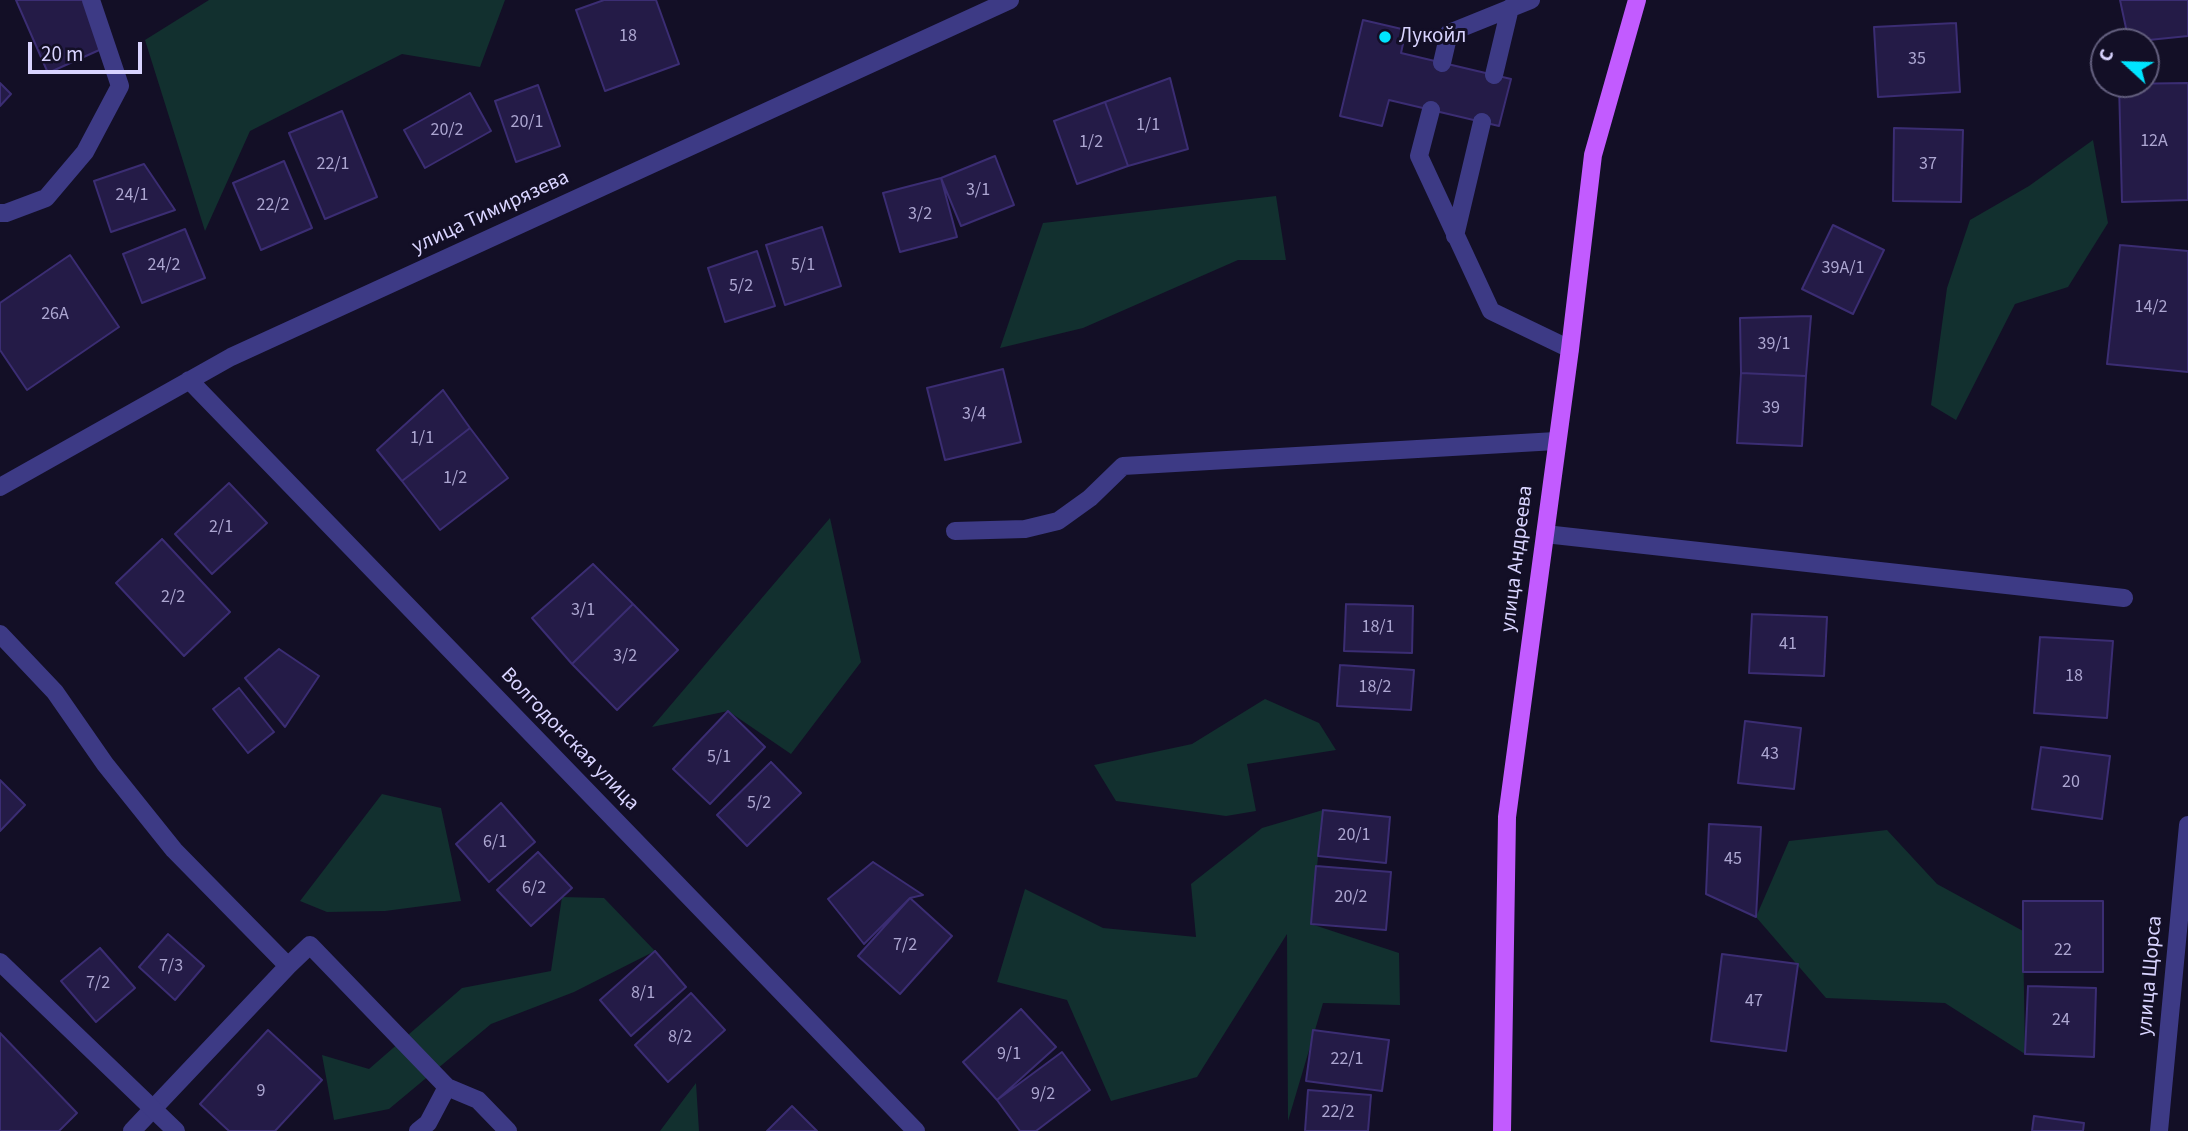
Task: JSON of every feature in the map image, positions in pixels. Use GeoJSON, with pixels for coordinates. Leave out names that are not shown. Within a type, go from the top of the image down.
{"type":"FeatureCollection","features":[{"type":"Feature","properties":{"kind":"main road","name":"улица Андреева"},"geometry":{"type":"LineString","coordinates":[[1502,1131],[1507,817],[1570,349],[1593,155],[1637,0]]}},
{"type":"Feature","properties":{"kind":"street"},"geometry":{"type":"LineString","coordinates":[[0,214],[46,198],[85,152],[120,86],[91,0]]}},
{"type":"Feature","properties":{"kind":"street","name":"улица Тимирязева"},"geometry":{"type":"LineString","coordinates":[[0,487],[231,357],[1010,0]]}},
{"type":"Feature","properties":{"kind":"street"},"geometry":{"type":"LineString","coordinates":[[1442,63],[1449,33],[1531,0]]}},
{"type":"Feature","properties":{"kind":"street"},"geometry":{"type":"LineString","coordinates":[[1494,75],[1510,8]]}},
{"type":"Feature","properties":{"kind":"street"},"geometry":{"type":"LineString","coordinates":[[1431,110],[1419,156],[1491,310],[1570,349]]}},
{"type":"Feature","properties":{"kind":"street"},"geometry":{"type":"LineString","coordinates":[[1455,236],[1482,122]]}},
{"type":"Feature","properties":{"kind":"street","name":"Волгодонская улица"},"geometry":{"type":"LineString","coordinates":[[189,380],[916,1131]]}},
{"type":"Feature","properties":{"kind":"street"},"geometry":{"type":"LineString","coordinates":[[955,531],[1025,529],[1058,522],[1090,498],[1123,466],[1556,441]]}},
{"type":"Feature","properties":{"kind":"street"},"geometry":{"type":"LineString","coordinates":[[1545,534],[2124,598]]}},
{"type":"Feature","properties":{"kind":"street"},"geometry":{"type":"LineString","coordinates":[[0,634],[55,692],[105,764],[174,850],[288,966]]}},
{"type":"Feature","properties":{"kind":"street","name":"улица Щорса"},"geometry":{"type":"LineString","coordinates":[[2159,1131],[2188,825]]}},
{"type":"Feature","properties":{"kind":"street"},"geometry":{"type":"LineString","coordinates":[[132,1131],[310,945],[447,1087],[478,1100],[508,1131]]}},
{"type":"Feature","properties":{"kind":"street"},"geometry":{"type":"LineString","coordinates":[[0,962],[176,1131]]}},
{"type":"Feature","properties":{"kind":"street"},"geometry":{"type":"LineString","coordinates":[[418,1131],[428,1123],[447,1087]]}},
{"type":"Feature","properties":{"kind":"green space"},"geometry":{"type":"Polygon","coordinates":[[[209,0],[505,0],[480,67],[402,54],[250,131],[205,231],[145,40],[209,0]]]}},
{"type":"Feature","properties":{"kind":"green space"},"geometry":{"type":"Polygon","coordinates":[[[2093,140],[2108,223],[2068,287],[2015,304],[1956,420],[1931,405],[1947,288],[1970,220],[2029,186],[2093,140]]]}},
{"type":"Feature","properties":{"kind":"green space"},"geometry":{"type":"Polygon","coordinates":[[[1276,196],[1286,260],[1238,260],[1083,328],[1000,348],[1043,223],[1276,196]]]}},
{"type":"Feature","properties":{"kind":"green space"},"geometry":{"type":"Polygon","coordinates":[[[830,518],[861,662],[791,754],[728,711],[652,727],[830,518]]]}},
{"type":"Feature","properties":{"kind":"green space"},"geometry":{"type":"Polygon","coordinates":[[[1265,699],[1319,723],[1336,750],[1247,764],[1256,811],[1226,816],[1116,801],[1094,765],[1192,744],[1265,699]]]}},
{"type":"Feature","properties":{"kind":"green space"},"geometry":{"type":"Polygon","coordinates":[[[382,794],[441,808],[461,901],[385,911],[327,912],[300,901],[382,794]]]}},
{"type":"Feature","properties":{"kind":"green space"},"geometry":{"type":"Polygon","coordinates":[[[1323,810],[1311,924],[1399,953],[1400,1005],[1323,1003],[1288,1121],[1287,934],[1197,1077],[1111,1101],[1067,1000],[997,982],[1025,889],[1103,928],[1196,937],[1191,884],[1262,828],[1323,810]]]}},
{"type":"Feature","properties":{"kind":"green space"},"geometry":{"type":"Polygon","coordinates":[[[1887,830],[1937,884],[2023,931],[2025,1054],[1945,1003],[1826,998],[1756,917],[1789,841],[1887,830]]]}},
{"type":"Feature","properties":{"kind":"green space"},"geometry":{"type":"Polygon","coordinates":[[[562,897],[604,898],[655,951],[574,992],[491,1024],[389,1109],[334,1120],[322,1055],[369,1069],[462,988],[551,971],[562,897]]]}},
{"type":"Feature","properties":{"kind":"green space"},"geometry":{"type":"Polygon","coordinates":[[[696,1083],[699,1131],[660,1131],[696,1083]]]}},
{"type":"Feature","properties":{"kind":"building"},"geometry":{"type":"Polygon","coordinates":[[[16,0],[85,0],[106,47],[48,73],[16,0]]]}},
{"type":"Feature","properties":{"kind":"building"},"geometry":{"type":"Polygon","coordinates":[[[604,0],[656,0],[679,64],[605,91],[576,10],[604,0]]]}},
{"type":"Feature","properties":{"kind":"building"},"geometry":{"type":"Polygon","coordinates":[[[2120,0],[2188,0],[2188,36],[2160,39],[2160,28],[2126,28],[2120,0]]]}},
{"type":"Feature","properties":{"kind":"building"},"geometry":{"type":"Polygon","coordinates":[[[1363,20],[1406,30],[1401,53],[1511,79],[1499,126],[1389,100],[1382,126],[1340,116],[1363,20]]]}},
{"type":"Feature","properties":{"kind":"building"},"geometry":{"type":"Polygon","coordinates":[[[1956,23],[1960,92],[1878,97],[1874,27],[1956,23]]]}},
{"type":"Feature","properties":{"kind":"building"},"geometry":{"type":"Polygon","coordinates":[[[1170,78],[1188,149],[1128,166],[1105,102],[1170,78]]]}},
{"type":"Feature","properties":{"kind":"building"},"geometry":{"type":"Polygon","coordinates":[[[0,83],[11,94],[0,106],[0,83]]]}},
{"type":"Feature","properties":{"kind":"building"},"geometry":{"type":"Polygon","coordinates":[[[2160,83],[2188,83],[2188,200],[2122,202],[2119,98],[2160,98],[2160,83]]]}},
{"type":"Feature","properties":{"kind":"building"},"geometry":{"type":"Polygon","coordinates":[[[538,85],[560,146],[516,162],[495,101],[538,85]]]}},
{"type":"Feature","properties":{"kind":"building"},"geometry":{"type":"Polygon","coordinates":[[[470,93],[491,131],[425,168],[404,130],[470,93]]]}},
{"type":"Feature","properties":{"kind":"building"},"geometry":{"type":"Polygon","coordinates":[[[1105,102],[1128,166],[1077,184],[1054,121],[1105,102]]]}},
{"type":"Feature","properties":{"kind":"building"},"geometry":{"type":"Polygon","coordinates":[[[342,111],[377,197],[325,219],[289,133],[342,111]]]}},
{"type":"Feature","properties":{"kind":"building"},"geometry":{"type":"Polygon","coordinates":[[[1894,128],[1963,130],[1961,202],[1893,201],[1894,128]]]}},
{"type":"Feature","properties":{"kind":"building"},"geometry":{"type":"Polygon","coordinates":[[[995,156],[1014,205],[961,226],[941,178],[995,156]]]}},
{"type":"Feature","properties":{"kind":"building"},"geometry":{"type":"Polygon","coordinates":[[[284,161],[312,228],[261,250],[233,183],[284,161]]]}},
{"type":"Feature","properties":{"kind":"building"},"geometry":{"type":"Polygon","coordinates":[[[144,164],[175,210],[111,232],[94,181],[144,164]]]}},
{"type":"Feature","properties":{"kind":"building"},"geometry":{"type":"Polygon","coordinates":[[[941,178],[957,237],[900,252],[883,193],[941,178]]]}},
{"type":"Feature","properties":{"kind":"building"},"geometry":{"type":"Polygon","coordinates":[[[1833,225],[1884,250],[1853,314],[1802,289],[1833,225]]]}},
{"type":"Feature","properties":{"kind":"building"},"geometry":{"type":"Polygon","coordinates":[[[822,227],[841,286],[785,305],[766,245],[822,227]]]}},
{"type":"Feature","properties":{"kind":"building"},"geometry":{"type":"Polygon","coordinates":[[[185,229],[205,278],[142,303],[123,254],[185,229]]]}},
{"type":"Feature","properties":{"kind":"building"},"geometry":{"type":"Polygon","coordinates":[[[2120,245],[2188,251],[2188,372],[2107,364],[2120,245]]]}},
{"type":"Feature","properties":{"kind":"building"},"geometry":{"type":"Polygon","coordinates":[[[757,251],[775,306],[725,322],[708,268],[757,251]]]}},
{"type":"Feature","properties":{"kind":"building"},"geometry":{"type":"Polygon","coordinates":[[[70,255],[119,327],[27,390],[0,350],[0,303],[70,255]]]}},
{"type":"Feature","properties":{"kind":"building"},"geometry":{"type":"Polygon","coordinates":[[[1811,316],[1806,376],[1741,373],[1740,318],[1811,316]]]}},
{"type":"Feature","properties":{"kind":"building"},"geometry":{"type":"Polygon","coordinates":[[[1003,369],[1021,442],[945,460],[927,388],[1003,369]]]}},
{"type":"Feature","properties":{"kind":"building"},"geometry":{"type":"Polygon","coordinates":[[[1741,373],[1806,376],[1802,446],[1737,443],[1741,373]]]}},
{"type":"Feature","properties":{"kind":"building"},"geometry":{"type":"Polygon","coordinates":[[[443,390],[470,428],[402,481],[377,450],[443,390]]]}},
{"type":"Feature","properties":{"kind":"building"},"geometry":{"type":"Polygon","coordinates":[[[470,428],[508,478],[440,530],[402,481],[470,428]]]}},
{"type":"Feature","properties":{"kind":"building"},"geometry":{"type":"Polygon","coordinates":[[[229,483],[267,523],[212,574],[175,534],[229,483]]]}},
{"type":"Feature","properties":{"kind":"building"},"geometry":{"type":"Polygon","coordinates":[[[162,539],[230,612],[184,656],[116,583],[162,539]]]}},
{"type":"Feature","properties":{"kind":"building"},"geometry":{"type":"Polygon","coordinates":[[[593,564],[633,604],[572,664],[532,618],[593,564]]]}},
{"type":"Feature","properties":{"kind":"building"},"geometry":{"type":"Polygon","coordinates":[[[633,604],[678,650],[617,710],[572,664],[633,604]]]}},
{"type":"Feature","properties":{"kind":"building"},"geometry":{"type":"Polygon","coordinates":[[[1346,604],[1413,606],[1412,653],[1344,651],[1346,604]]]}},
{"type":"Feature","properties":{"kind":"building"},"geometry":{"type":"Polygon","coordinates":[[[1752,614],[1827,617],[1824,676],[1749,673],[1752,614]]]}},
{"type":"Feature","properties":{"kind":"building"},"geometry":{"type":"Polygon","coordinates":[[[2040,637],[2113,641],[2107,718],[2034,713],[2040,637]]]}},
{"type":"Feature","properties":{"kind":"building"},"geometry":{"type":"Polygon","coordinates":[[[279,649],[319,676],[285,727],[245,678],[279,649]]]}},
{"type":"Feature","properties":{"kind":"building"},"geometry":{"type":"Polygon","coordinates":[[[1340,665],[1414,670],[1411,710],[1337,706],[1340,665]]]}},
{"type":"Feature","properties":{"kind":"building"},"geometry":{"type":"Polygon","coordinates":[[[239,688],[274,732],[248,753],[213,709],[239,688]]]}},
{"type":"Feature","properties":{"kind":"building"},"geometry":{"type":"Polygon","coordinates":[[[728,711],[765,747],[710,804],[673,769],[728,711]]]}},
{"type":"Feature","properties":{"kind":"building"},"geometry":{"type":"Polygon","coordinates":[[[1745,721],[1801,728],[1794,789],[1738,783],[1745,721]]]}},
{"type":"Feature","properties":{"kind":"building"},"geometry":{"type":"Polygon","coordinates":[[[2041,747],[2110,756],[2102,819],[2032,809],[2041,747]]]}},
{"type":"Feature","properties":{"kind":"building"},"geometry":{"type":"Polygon","coordinates":[[[771,762],[801,793],[747,846],[717,815],[771,762]]]}},
{"type":"Feature","properties":{"kind":"building"},"geometry":{"type":"Polygon","coordinates":[[[0,780],[25,805],[0,831],[0,780]]]}},
{"type":"Feature","properties":{"kind":"building"},"geometry":{"type":"Polygon","coordinates":[[[501,803],[535,842],[489,882],[456,844],[501,803]]]}},
{"type":"Feature","properties":{"kind":"building"},"geometry":{"type":"Polygon","coordinates":[[[1323,810],[1390,817],[1386,863],[1318,856],[1323,810]]]}},
{"type":"Feature","properties":{"kind":"building"},"geometry":{"type":"Polygon","coordinates":[[[1709,824],[1761,827],[1756,917],[1706,894],[1709,824]]]}},
{"type":"Feature","properties":{"kind":"building"},"geometry":{"type":"Polygon","coordinates":[[[538,852],[572,888],[531,926],[497,890],[538,852]]]}},
{"type":"Feature","properties":{"kind":"building"},"geometry":{"type":"Polygon","coordinates":[[[873,862],[923,895],[910,898],[864,944],[828,899],[873,862]]]}},
{"type":"Feature","properties":{"kind":"building"},"geometry":{"type":"Polygon","coordinates":[[[1316,866],[1391,872],[1386,930],[1311,924],[1316,866]]]}},
{"type":"Feature","properties":{"kind":"building"},"geometry":{"type":"Polygon","coordinates":[[[910,898],[952,936],[900,994],[858,956],[910,898]]]}},
{"type":"Feature","properties":{"kind":"building"},"geometry":{"type":"Polygon","coordinates":[[[2023,901],[2103,901],[2103,972],[2023,972],[2023,901]]]}},
{"type":"Feature","properties":{"kind":"building"},"geometry":{"type":"Polygon","coordinates":[[[168,934],[204,966],[175,1000],[139,967],[168,934]]]}},
{"type":"Feature","properties":{"kind":"building"},"geometry":{"type":"Polygon","coordinates":[[[100,948],[135,988],[96,1022],[61,981],[100,948]]]}},
{"type":"Feature","properties":{"kind":"building"},"geometry":{"type":"Polygon","coordinates":[[[655,951],[686,987],[631,1036],[600,1000],[655,951]]]}},
{"type":"Feature","properties":{"kind":"building"},"geometry":{"type":"Polygon","coordinates":[[[1722,954],[1798,964],[1786,1051],[1711,1041],[1722,954]]]}},
{"type":"Feature","properties":{"kind":"building"},"geometry":{"type":"Polygon","coordinates":[[[2028,986],[2096,988],[2094,1057],[2025,1054],[2028,986]]]}},
{"type":"Feature","properties":{"kind":"building"},"geometry":{"type":"Polygon","coordinates":[[[691,993],[725,1030],[668,1082],[635,1045],[691,993]]]}},
{"type":"Feature","properties":{"kind":"building"},"geometry":{"type":"Polygon","coordinates":[[[1021,1009],[1056,1047],[997,1100],[963,1062],[1021,1009]]]}},
{"type":"Feature","properties":{"kind":"building"},"geometry":{"type":"Polygon","coordinates":[[[268,1030],[322,1080],[275,1131],[229,1131],[200,1104],[268,1030]]]}},
{"type":"Feature","properties":{"kind":"building"},"geometry":{"type":"Polygon","coordinates":[[[1313,1030],[1389,1040],[1382,1091],[1306,1081],[1313,1030]]]}},
{"type":"Feature","properties":{"kind":"building"},"geometry":{"type":"Polygon","coordinates":[[[0,1033],[77,1113],[59,1131],[0,1131],[0,1033]]]}},
{"type":"Feature","properties":{"kind":"building"},"geometry":{"type":"Polygon","coordinates":[[[1062,1052],[1090,1090],[1036,1131],[1020,1131],[997,1100],[1062,1052]]]}},
{"type":"Feature","properties":{"kind":"building"},"geometry":{"type":"Polygon","coordinates":[[[1308,1090],[1371,1095],[1368,1131],[1305,1131],[1308,1090]]]}},
{"type":"Feature","properties":{"kind":"building"},"geometry":{"type":"Polygon","coordinates":[[[792,1106],[817,1131],[767,1131],[792,1106]]]}},
{"type":"Feature","properties":{"kind":"building"},"geometry":{"type":"Polygon","coordinates":[[[2034,1116],[2084,1123],[2083,1131],[2032,1131],[2034,1116]]]}},
{"type":"Feature","properties":{"kind":"place","name":"Лукойл"},"geometry":{"type":"Point","coordinates":[1385,37]}}]}
